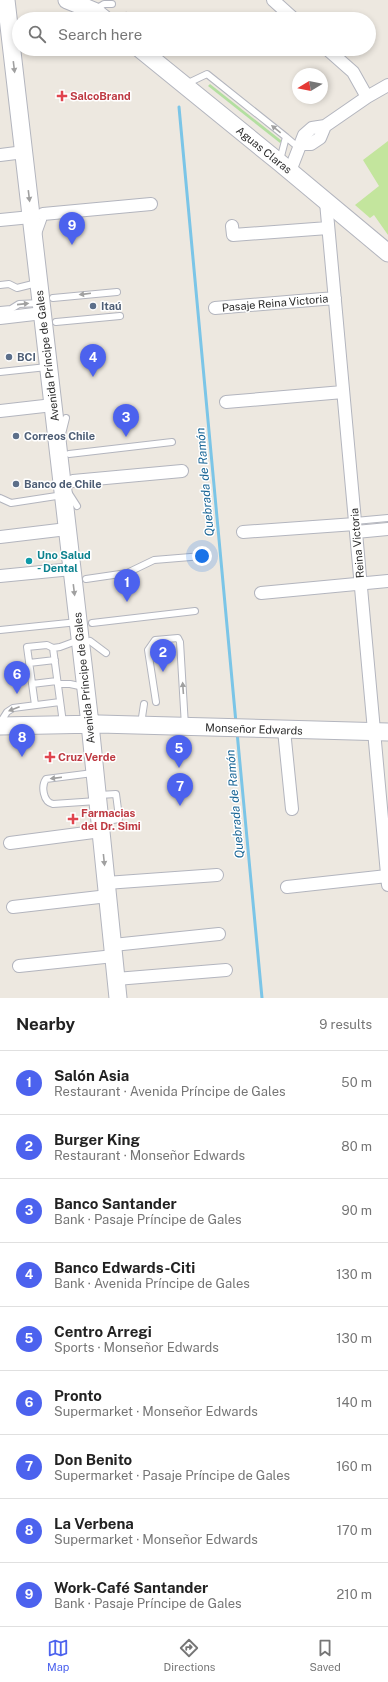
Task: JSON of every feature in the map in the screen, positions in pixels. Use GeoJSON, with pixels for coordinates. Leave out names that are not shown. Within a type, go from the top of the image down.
{"type":"FeatureCollection","features":[{"type":"Feature","properties":{"kind":"main road","name":"Avenida Príncipe de Gales"},"geometry":{"type":"LineString","coordinates":[[7,0],[8,38],[24,152],[39,217],[34,241],[47,297],[49,366],[53,405],[64,451],[67,529],[79,574],[85,622],[86,687],[118,998]]}},
{"type":"Feature","properties":{"kind":"main road"},"geometry":{"type":"LineString","coordinates":[[67,0],[100,9]]}},
{"type":"Feature","properties":{"kind":"main road","name":"Aguas Claras"},"geometry":{"type":"LineString","coordinates":[[149,56],[285,166],[388,253]]}},
{"type":"Feature","properties":{"kind":"main road","name":"Monseñor Edwards"},"geometry":{"type":"LineString","coordinates":[[0,725],[90,724],[381,732]]}},
{"type":"Feature","properties":{"kind":"street"},"geometry":{"type":"LineString","coordinates":[[273,0],[286,12]]}},
{"type":"Feature","properties":{"kind":"street"},"geometry":{"type":"LineString","coordinates":[[335,56],[353,72],[367,97]]}},
{"type":"Feature","properties":{"kind":"street"},"geometry":{"type":"LineString","coordinates":[[285,166],[300,146],[311,144],[320,138],[328,124],[388,84]]}},
{"type":"Feature","properties":{"kind":"street"},"geometry":{"type":"LineString","coordinates":[[0,155],[24,152]]}},
{"type":"Feature","properties":{"kind":"street","name":"Reina Victoria"},"geometry":{"type":"LineString","coordinates":[[326,202],[360,584],[381,732],[387,874]]}},
{"type":"Feature","properties":{"kind":"street"},"geometry":{"type":"LineString","coordinates":[[0,220],[151,204]]}},
{"type":"Feature","properties":{"kind":"street"},"geometry":{"type":"LineString","coordinates":[[232,226],[233,235],[328,228]]}},
{"type":"Feature","properties":{"kind":"street"},"geometry":{"type":"LineString","coordinates":[[0,318],[47,297]]}},
{"type":"Feature","properties":{"kind":"street","name":"Pasaje Reina Victoria"},"geometry":{"type":"LineString","coordinates":[[214,308],[334,298]]}},
{"type":"Feature","properties":{"kind":"street"},"geometry":{"type":"LineString","coordinates":[[226,402],[343,392]]}},
{"type":"Feature","properties":{"kind":"street"},"geometry":{"type":"LineString","coordinates":[[0,411],[53,405]]}},
{"type":"Feature","properties":{"kind":"street"},"geometry":{"type":"LineString","coordinates":[[66,488],[182,471]]}},
{"type":"Feature","properties":{"kind":"street"},"geometry":{"type":"LineString","coordinates":[[243,532],[355,526],[388,529]]}},
{"type":"Feature","properties":{"kind":"street"},"geometry":{"type":"LineString","coordinates":[[0,537],[67,529]]}},
{"type":"Feature","properties":{"kind":"street"},"geometry":{"type":"LineString","coordinates":[[0,576],[79,574]]}},
{"type":"Feature","properties":{"kind":"street"},"geometry":{"type":"LineString","coordinates":[[261,593],[388,581]]}},
{"type":"Feature","properties":{"kind":"street"},"geometry":{"type":"LineString","coordinates":[[284,730],[292,809]]}},
{"type":"Feature","properties":{"kind":"street"},"geometry":{"type":"LineString","coordinates":[[10,843],[100,827]]}},
{"type":"Feature","properties":{"kind":"street"},"geometry":{"type":"LineString","coordinates":[[287,886],[387,874]]}},
{"type":"Feature","properties":{"kind":"street"},"geometry":{"type":"LineString","coordinates":[[12,907],[107,890],[217,875]]}},
{"type":"Feature","properties":{"kind":"street"},"geometry":{"type":"LineString","coordinates":[[19,966],[218,934]]}},
{"type":"Feature","properties":{"kind":"street"},"geometry":{"type":"LineString","coordinates":[[116,979],[226,970]]}},
{"type":"Feature","properties":{"kind":"lane"},"geometry":{"type":"LineString","coordinates":[[185,85],[207,74],[286,137],[300,146]]}},
{"type":"Feature","properties":{"kind":"lane"},"geometry":{"type":"LineString","coordinates":[[285,166],[286,137]]}},
{"type":"Feature","properties":{"kind":"lane"},"geometry":{"type":"LineString","coordinates":[[0,285],[9,284],[47,297],[120,316]]}},
{"type":"Feature","properties":{"kind":"lane"},"geometry":{"type":"LineString","coordinates":[[0,310],[11,309],[19,304],[47,297],[117,292]]}},
{"type":"Feature","properties":{"kind":"lane"},"geometry":{"type":"LineString","coordinates":[[0,372],[49,366]]}},
{"type":"Feature","properties":{"kind":"lane"},"geometry":{"type":"LineString","coordinates":[[66,418],[64,451],[172,442]]}},
{"type":"Feature","properties":{"kind":"lane"},"geometry":{"type":"LineString","coordinates":[[0,498],[11,503],[66,488],[77,506]]}},
{"type":"Feature","properties":{"kind":"lane"},"geometry":{"type":"LineString","coordinates":[[355,526],[388,518]]}},
{"type":"Feature","properties":{"kind":"lane"},"geometry":{"type":"LineString","coordinates":[[79,574],[127,573],[154,560],[203,556]]}},
{"type":"Feature","properties":{"kind":"lane"},"geometry":{"type":"LineString","coordinates":[[0,630],[195,611]]}},
{"type":"Feature","properties":{"kind":"lane"},"geometry":{"type":"LineString","coordinates":[[156,702],[148,650],[155,640],[178,638],[180,642],[185,727]]}},
{"type":"Feature","properties":{"kind":"lane"},"geometry":{"type":"LineString","coordinates":[[35,705],[27,647],[47,645],[53,648],[85,640],[106,653]]}},
{"type":"Feature","properties":{"kind":"lane"},"geometry":{"type":"LineString","coordinates":[[53,648],[64,725]]}},
{"type":"Feature","properties":{"kind":"lane"},"geometry":{"type":"LineString","coordinates":[[29,663],[55,660]]}},
{"type":"Feature","properties":{"kind":"lane"},"geometry":{"type":"LineString","coordinates":[[32,684],[58,683],[86,687]]}},
{"type":"Feature","properties":{"kind":"lane"},"geometry":{"type":"LineString","coordinates":[[0,725],[7,712],[13,708],[60,702]]}},
{"type":"Feature","properties":{"kind":"lane"},"geometry":{"type":"LineString","coordinates":[[141,726],[144,704]]}},
{"type":"Feature","properties":{"kind":"lane"},"geometry":{"type":"LineString","coordinates":[[95,772],[46,779],[43,784],[45,799],[49,803],[98,798]]}},
{"type":"Feature","properties":{"kind":"green space"},"geometry":{"type":"Polygon","coordinates":[[[210,84],[282,141],[280,143],[208,86],[210,84]]]}},
{"type":"Feature","properties":{"kind":"green space"},"geometry":{"type":"Polygon","coordinates":[[[388,141],[388,235],[374,215],[370,218],[355,205],[379,186],[363,160],[388,141]]]}},
{"type":"Feature","properties":{"kind":"waterway","name":"Quebrada de Ramón"},"geometry":{"type":"LineString","coordinates":[[179,107],[236,723]]}},
{"type":"Feature","properties":{"kind":"waterway","name":"Quebrada de Ramón"},"geometry":{"type":"LineString","coordinates":[[237,732],[262,998]]}},
{"type":"Feature","properties":{"kind":"place","name":"SalcoBrand"},"geometry":{"type":"Point","coordinates":[62,96]}},
{"type":"Feature","properties":{"kind":"place","name":"Work-Café Santander"},"geometry":{"type":"Point","coordinates":[72,245]}},
{"type":"Feature","properties":{"kind":"place","name":"Itaú"},"geometry":{"type":"Point","coordinates":[93,306]}},
{"type":"Feature","properties":{"kind":"place","name":"BCI"},"geometry":{"type":"Point","coordinates":[9,357]}},
{"type":"Feature","properties":{"kind":"place","name":"Banco Edwards-Citi"},"geometry":{"type":"Point","coordinates":[93,377]}},
{"type":"Feature","properties":{"kind":"place","name":"Correos Chile"},"geometry":{"type":"Point","coordinates":[16,436]}},
{"type":"Feature","properties":{"kind":"place","name":"Banco Santander"},"geometry":{"type":"Point","coordinates":[126,437]}},
{"type":"Feature","properties":{"kind":"place","name":"Banco de Chile"},"geometry":{"type":"Point","coordinates":[16,484]}},
{"type":"Feature","properties":{"kind":"place","name":"Uno Salud - Dental"},"geometry":{"type":"Point","coordinates":[29,561]}},
{"type":"Feature","properties":{"kind":"place","name":"Salón Asia"},"geometry":{"type":"Point","coordinates":[127,602]}},
{"type":"Feature","properties":{"kind":"place","name":"Burger King"},"geometry":{"type":"Point","coordinates":[163,672]}},
{"type":"Feature","properties":{"kind":"place","name":"Pronto"},"geometry":{"type":"Point","coordinates":[17,694]}},
{"type":"Feature","properties":{"kind":"place","name":"La Verbena"},"geometry":{"type":"Point","coordinates":[22,757]}},
{"type":"Feature","properties":{"kind":"place","name":"Cruz Verde"},"geometry":{"type":"Point","coordinates":[50,757]}},
{"type":"Feature","properties":{"kind":"place","name":"Centro Arregi"},"geometry":{"type":"Point","coordinates":[179,768]}},
{"type":"Feature","properties":{"kind":"place","name":"Don Benito"},"geometry":{"type":"Point","coordinates":[180,806]}},
{"type":"Feature","properties":{"kind":"place","name":"Farmacias del Dr. Simi"},"geometry":{"type":"Point","coordinates":[73,819]}}]}
